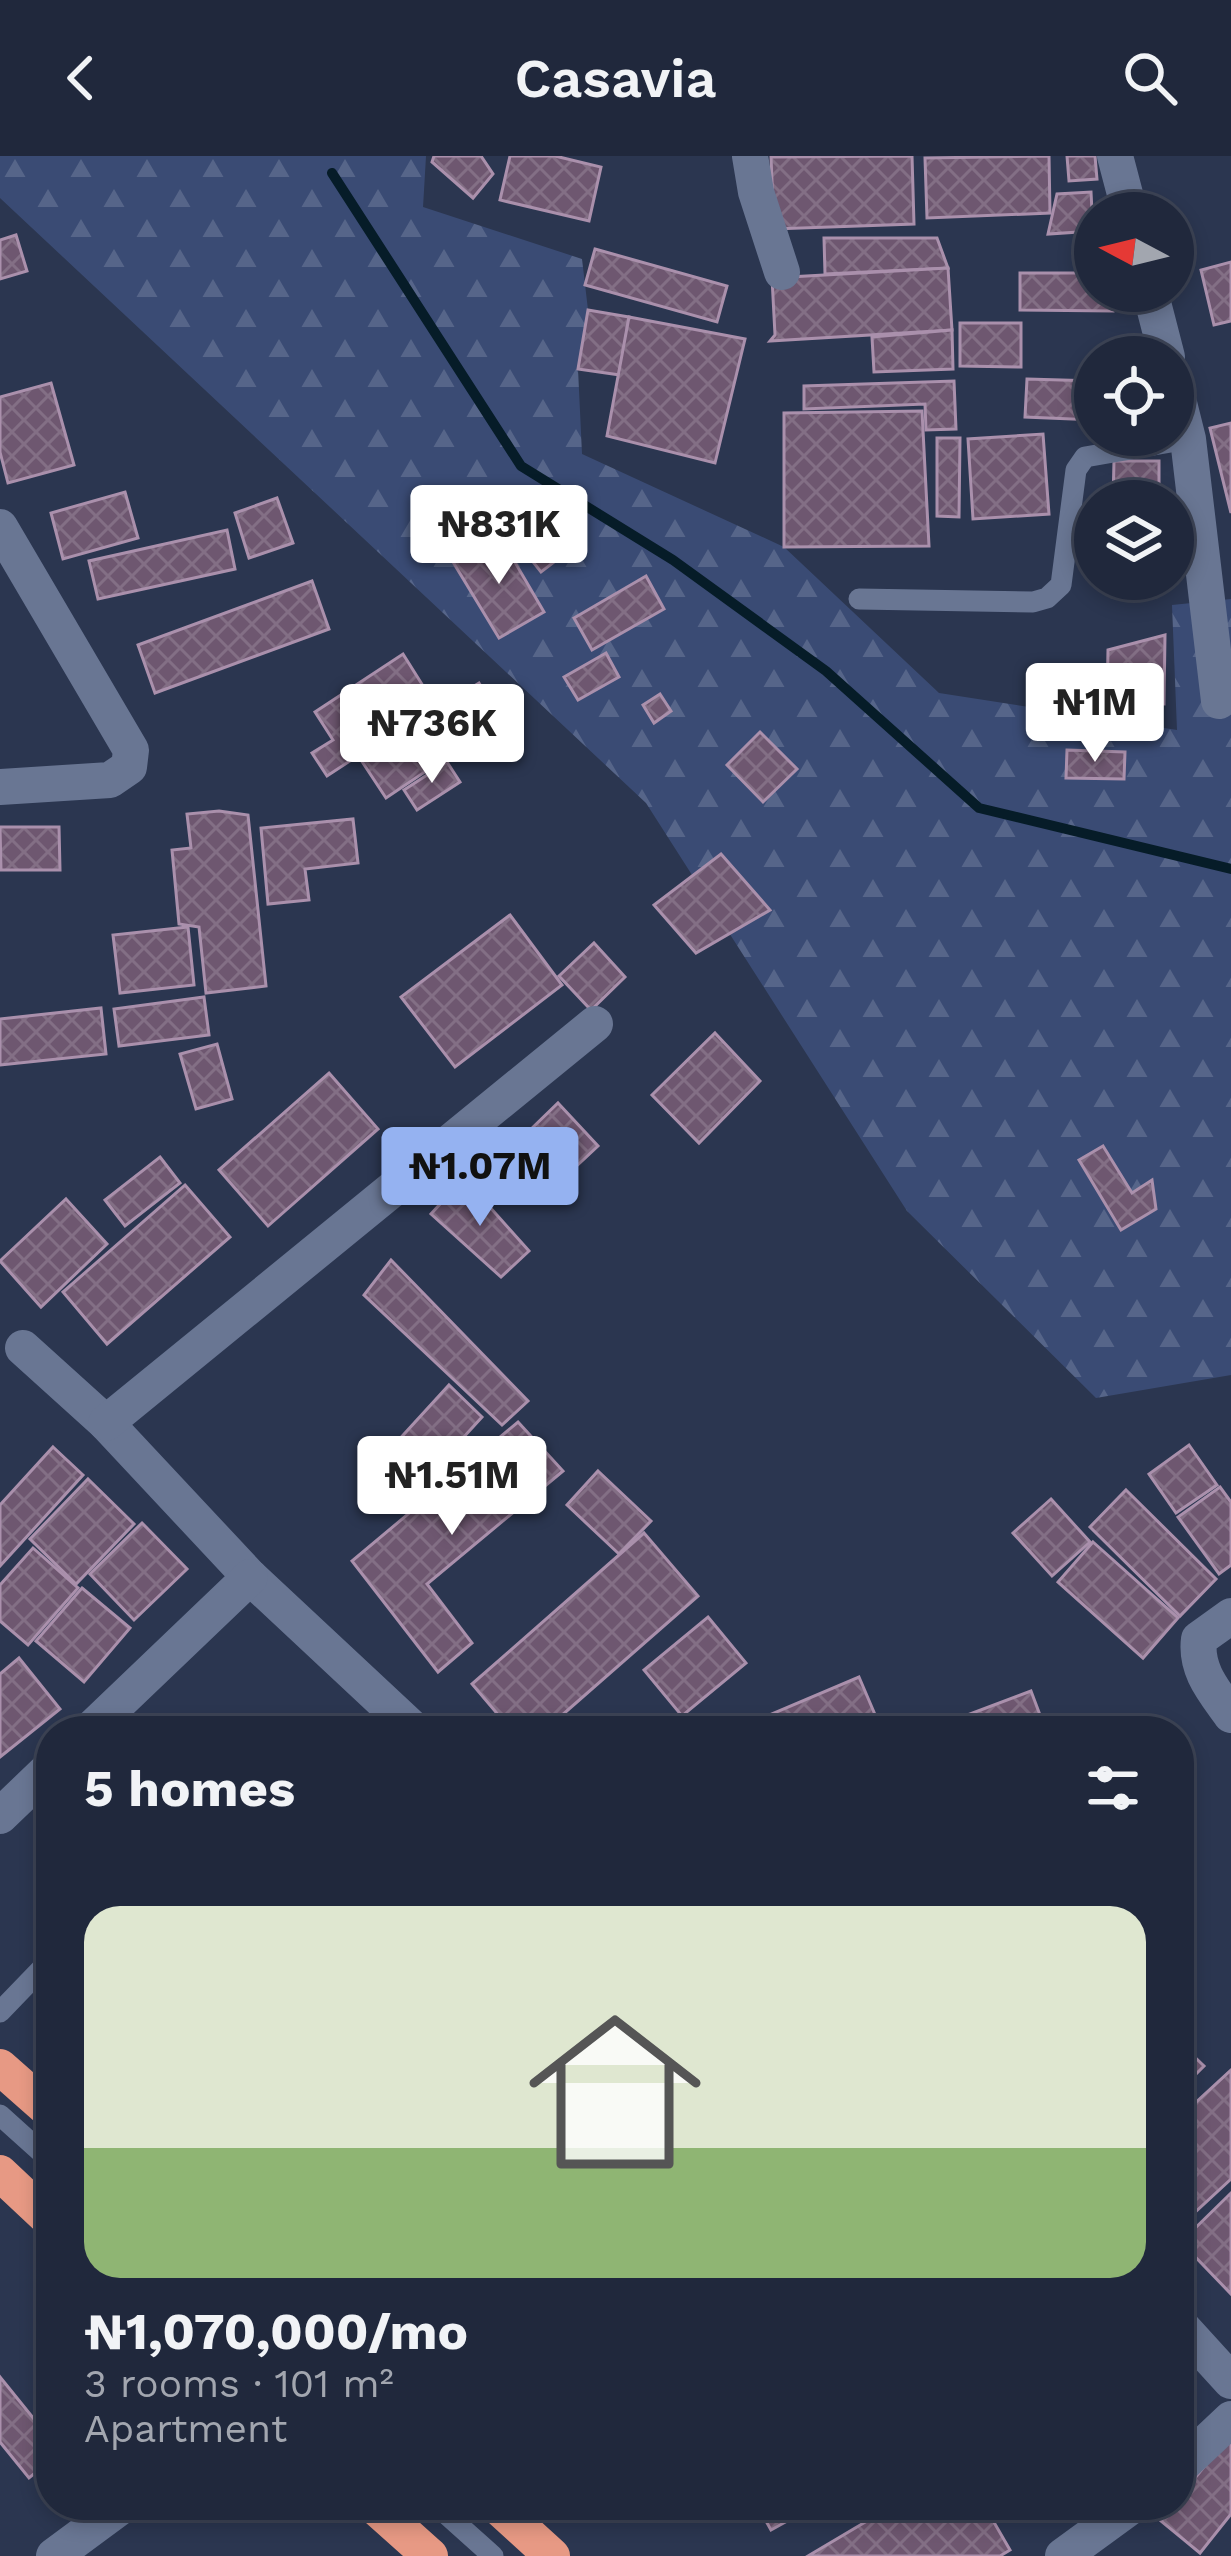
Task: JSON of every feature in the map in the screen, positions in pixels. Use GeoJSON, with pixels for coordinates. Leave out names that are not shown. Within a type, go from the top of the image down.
{"type":"FeatureCollection","features":[{"type":"Feature","properties":{"kind":"highway"},"geometry":{"type":"LineString","coordinates":[[0,2066],[36,2098]]}},
{"type":"Feature","properties":{"kind":"highway"},"geometry":{"type":"LineString","coordinates":[[5,2183],[36,2209]]}},
{"type":"Feature","properties":{"kind":"highway"},"geometry":{"type":"LineString","coordinates":[[390,2520],[430,2556]]}},
{"type":"Feature","properties":{"kind":"highway"},"geometry":{"type":"LineString","coordinates":[[512,2520],[552,2556]]}},
{"type":"Feature","properties":{"kind":"street"},"geometry":{"type":"LineString","coordinates":[[750,156],[756,192],[782,272]]}},
{"type":"Feature","properties":{"kind":"street"},"geometry":{"type":"LineString","coordinates":[[1115,156],[1124,192]]}},
{"type":"Feature","properties":{"kind":"street"},"geometry":{"type":"LineString","coordinates":[[1190,456],[1219,701]]}},
{"type":"Feature","properties":{"kind":"street"},"geometry":{"type":"LineString","coordinates":[[0,527],[130,750],[129,767],[110,780],[0,787]]}},
{"type":"Feature","properties":{"kind":"street"},"geometry":{"type":"LineString","coordinates":[[106,1423],[595,1024]]}},
{"type":"Feature","properties":{"kind":"street"},"geometry":{"type":"LineString","coordinates":[[23,1348],[106,1423],[250,1577],[399,1716]]}},
{"type":"Feature","properties":{"kind":"street"},"geometry":{"type":"LineString","coordinates":[[105,1716],[250,1577]]}},
{"type":"Feature","properties":{"kind":"street"},"geometry":{"type":"LineString","coordinates":[[1231,1616],[1199,1640],[1197,1656],[1204,1676],[1231,1715]]}},
{"type":"Feature","properties":{"kind":"street"},"geometry":{"type":"LineString","coordinates":[[0,1816],[36,1781]]}},
{"type":"Feature","properties":{"kind":"street"},"geometry":{"type":"LineString","coordinates":[[1194,2340],[1231,2381]]}},
{"type":"Feature","properties":{"kind":"street"},"geometry":{"type":"LineString","coordinates":[[1194,2454],[1231,2419]]}},
{"type":"Feature","properties":{"kind":"street"},"geometry":{"type":"LineString","coordinates":[[54,2556],[103,2520]]}},
{"type":"Feature","properties":{"kind":"street"},"geometry":{"type":"LineString","coordinates":[[1063,2556],[1114,2543]]}},
{"type":"Feature","properties":{"kind":"lane"},"geometry":{"type":"LineString","coordinates":[[859,599],[1033,602],[1047,598],[1061,585],[1076,470],[1091,456]]}},
{"type":"Feature","properties":{"kind":"lane"},"geometry":{"type":"LineString","coordinates":[[0,2012],[36,1975]]}},
{"type":"Feature","properties":{"kind":"lane"},"geometry":{"type":"LineString","coordinates":[[0,2115],[36,2147]]}},
{"type":"Feature","properties":{"kind":"lane"},"geometry":{"type":"LineString","coordinates":[[453,2520],[493,2556]]}},
{"type":"Feature","properties":{"kind":"green space"},"geometry":{"type":"Polygon","coordinates":[[[0,156],[426,156],[423,207],[582,259],[588,310],[578,369],[582,454],[784,547],[939,693],[1177,730],[1172,605],[1231,599],[1231,1375],[1096,1398],[907,1211],[646,803],[0,198],[0,156]]]}},
{"type":"Feature","properties":{"kind":"building"},"geometry":{"type":"Polygon","coordinates":[[[434,156],[481,156],[493,174],[473,198],[432,162],[434,156]]]}},
{"type":"Feature","properties":{"kind":"building"},"geometry":{"type":"Polygon","coordinates":[[[510,156],[555,156],[601,167],[589,221],[500,200],[510,156]]]}},
{"type":"Feature","properties":{"kind":"building"},"geometry":{"type":"Polygon","coordinates":[[[912,156],[914,224],[774,229],[771,157],[912,156]]]}},
{"type":"Feature","properties":{"kind":"building"},"geometry":{"type":"Polygon","coordinates":[[[1049,156],[1050,213],[927,218],[925,158],[1049,156]]]}},
{"type":"Feature","properties":{"kind":"building"},"geometry":{"type":"Polygon","coordinates":[[[1067,156],[1095,156],[1097,179],[1069,181],[1067,156]]]}},
{"type":"Feature","properties":{"kind":"building"},"geometry":{"type":"Polygon","coordinates":[[[1074,193],[1074,232],[1048,234],[1057,194],[1074,193]]]}},
{"type":"Feature","properties":{"kind":"building"},"geometry":{"type":"Polygon","coordinates":[[[16,235],[27,271],[0,279],[0,240],[16,235]]]}},
{"type":"Feature","properties":{"kind":"building"},"geometry":{"type":"Polygon","coordinates":[[[824,238],[937,238],[948,268],[825,274],[824,238]]]}},
{"type":"Feature","properties":{"kind":"building"},"geometry":{"type":"Polygon","coordinates":[[[595,249],[727,286],[717,322],[585,285],[595,249]]]}},
{"type":"Feature","properties":{"kind":"building"},"geometry":{"type":"Polygon","coordinates":[[[1231,262],[1231,321],[1214,325],[1201,270],[1231,262]]]}},
{"type":"Feature","properties":{"kind":"building"},"geometry":{"type":"Polygon","coordinates":[[[948,268],[952,330],[770,341],[775,335],[772,278],[948,268]]]}},
{"type":"Feature","properties":{"kind":"building"},"geometry":{"type":"Polygon","coordinates":[[[1020,273],[1074,273],[1074,311],[1020,310],[1020,273]]]}},
{"type":"Feature","properties":{"kind":"building"},"geometry":{"type":"Polygon","coordinates":[[[588,310],[629,317],[620,375],[578,369],[588,310]]]}},
{"type":"Feature","properties":{"kind":"building"},"geometry":{"type":"Polygon","coordinates":[[[629,317],[745,339],[715,463],[607,436],[629,317]]]}},
{"type":"Feature","properties":{"kind":"building"},"geometry":{"type":"Polygon","coordinates":[[[960,323],[1021,323],[1021,367],[960,366],[960,323]]]}},
{"type":"Feature","properties":{"kind":"building"},"geometry":{"type":"Polygon","coordinates":[[[952,330],[953,369],[874,372],[872,337],[952,330]]]}},
{"type":"Feature","properties":{"kind":"building"},"geometry":{"type":"Polygon","coordinates":[[[1027,379],[1074,380],[1074,419],[1025,417],[1027,379]]]}},
{"type":"Feature","properties":{"kind":"building"},"geometry":{"type":"Polygon","coordinates":[[[954,381],[956,429],[926,430],[925,404],[804,409],[804,386],[954,381]]]}},
{"type":"Feature","properties":{"kind":"building"},"geometry":{"type":"Polygon","coordinates":[[[51,383],[74,465],[8,483],[0,452],[0,397],[51,383]]]}},
{"type":"Feature","properties":{"kind":"building"},"geometry":{"type":"Polygon","coordinates":[[[922,411],[929,546],[784,547],[784,413],[922,411]]]}},
{"type":"Feature","properties":{"kind":"building"},"geometry":{"type":"Polygon","coordinates":[[[1231,423],[1231,513],[1210,428],[1231,423]]]}},
{"type":"Feature","properties":{"kind":"building"},"geometry":{"type":"Polygon","coordinates":[[[1043,434],[1049,514],[973,519],[968,439],[1043,434]]]}},
{"type":"Feature","properties":{"kind":"building"},"geometry":{"type":"Polygon","coordinates":[[[937,438],[960,438],[959,517],[937,516],[937,438]]]}},
{"type":"Feature","properties":{"kind":"building"},"geometry":{"type":"Polygon","coordinates":[[[1114,461],[1159,461],[1159,480],[1114,480],[1114,461]]]}},
{"type":"Feature","properties":{"kind":"building"},"geometry":{"type":"Polygon","coordinates":[[[125,492],[138,538],[63,559],[51,513],[125,492]]]}},
{"type":"Feature","properties":{"kind":"building"},"geometry":{"type":"Polygon","coordinates":[[[277,498],[293,543],[249,558],[235,513],[277,498]]]}},
{"type":"Feature","properties":{"kind":"building"},"geometry":{"type":"Polygon","coordinates":[[[227,530],[235,569],[98,599],[89,561],[227,530]]]}},
{"type":"Feature","properties":{"kind":"building"},"geometry":{"type":"Polygon","coordinates":[[[499,535],[544,612],[499,638],[453,562],[499,535]]]}},
{"type":"Feature","properties":{"kind":"building"},"geometry":{"type":"Polygon","coordinates":[[[548,537],[562,556],[541,572],[526,553],[548,537]]]}},
{"type":"Feature","properties":{"kind":"building"},"geometry":{"type":"Polygon","coordinates":[[[646,576],[664,609],[592,650],[574,618],[646,576]]]}},
{"type":"Feature","properties":{"kind":"building"},"geometry":{"type":"Polygon","coordinates":[[[312,581],[329,629],[155,693],[138,645],[312,581]]]}},
{"type":"Feature","properties":{"kind":"building"},"geometry":{"type":"Polygon","coordinates":[[[1165,635],[1164,704],[1107,703],[1108,650],[1165,635]]]}},
{"type":"Feature","properties":{"kind":"building"},"geometry":{"type":"Polygon","coordinates":[[[606,653],[619,677],[578,700],[564,677],[606,653]]]}},
{"type":"Feature","properties":{"kind":"building"},"geometry":{"type":"Polygon","coordinates":[[[403,654],[435,705],[327,776],[312,753],[333,740],[315,712],[403,654]]]}},
{"type":"Feature","properties":{"kind":"building"},"geometry":{"type":"Polygon","coordinates":[[[479,683],[505,724],[454,757],[427,715],[479,683]]]}},
{"type":"Feature","properties":{"kind":"building"},"geometry":{"type":"Polygon","coordinates":[[[660,694],[671,711],[654,723],[643,705],[660,694]]]}},
{"type":"Feature","properties":{"kind":"building"},"geometry":{"type":"Polygon","coordinates":[[[419,722],[444,759],[386,798],[361,760],[419,722]]]}},
{"type":"Feature","properties":{"kind":"building"},"geometry":{"type":"Polygon","coordinates":[[[760,732],[797,769],[763,802],[727,765],[760,732]]]}},
{"type":"Feature","properties":{"kind":"building"},"geometry":{"type":"Polygon","coordinates":[[[1067,750],[1125,752],[1124,779],[1066,778],[1067,750]]]}},
{"type":"Feature","properties":{"kind":"building"},"geometry":{"type":"Polygon","coordinates":[[[447,762],[460,782],[417,810],[404,790],[447,762]]]}},
{"type":"Feature","properties":{"kind":"building"},"geometry":{"type":"Polygon","coordinates":[[[187,814],[248,815],[266,986],[206,993],[199,927],[179,924],[172,850],[191,848],[187,814]]]}},
{"type":"Feature","properties":{"kind":"building"},"geometry":{"type":"Polygon","coordinates":[[[353,819],[358,863],[305,869],[309,900],[268,904],[261,828],[353,819]]]}},
{"type":"Feature","properties":{"kind":"building"},"geometry":{"type":"Polygon","coordinates":[[[0,827],[59,827],[60,870],[1,870],[0,827]]]}},
{"type":"Feature","properties":{"kind":"building"},"geometry":{"type":"Polygon","coordinates":[[[721,854],[770,910],[696,953],[654,905],[721,854]]]}},
{"type":"Feature","properties":{"kind":"building"},"geometry":{"type":"Polygon","coordinates":[[[510,915],[562,985],[455,1067],[401,997],[510,915]]]}},
{"type":"Feature","properties":{"kind":"building"},"geometry":{"type":"Polygon","coordinates":[[[188,927],[194,985],[120,993],[113,935],[188,927]]]}},
{"type":"Feature","properties":{"kind":"building"},"geometry":{"type":"Polygon","coordinates":[[[594,943],[625,977],[591,1010],[559,976],[594,943]]]}},
{"type":"Feature","properties":{"kind":"building"},"geometry":{"type":"Polygon","coordinates":[[[204,997],[209,1035],[119,1046],[114,1009],[204,997]]]}},
{"type":"Feature","properties":{"kind":"building"},"geometry":{"type":"Polygon","coordinates":[[[101,1008],[106,1054],[0,1065],[0,1019],[101,1008]]]}},
{"type":"Feature","properties":{"kind":"building"},"geometry":{"type":"Polygon","coordinates":[[[715,1033],[760,1081],[699,1143],[652,1095],[715,1033]]]}},
{"type":"Feature","properties":{"kind":"building"},"geometry":{"type":"Polygon","coordinates":[[[217,1044],[232,1099],[196,1109],[180,1054],[217,1044]]]}},
{"type":"Feature","properties":{"kind":"building"},"geometry":{"type":"Polygon","coordinates":[[[329,1073],[378,1129],[268,1226],[219,1170],[329,1073]]]}},
{"type":"Feature","properties":{"kind":"building"},"geometry":{"type":"Polygon","coordinates":[[[558,1103],[598,1146],[567,1175],[527,1133],[558,1103]]]}},
{"type":"Feature","properties":{"kind":"building"},"geometry":{"type":"Polygon","coordinates":[[[1103,1146],[1132,1193],[1152,1180],[1156,1209],[1121,1230],[1079,1160],[1103,1146]]]}},
{"type":"Feature","properties":{"kind":"building"},"geometry":{"type":"Polygon","coordinates":[[[160,1157],[180,1183],[125,1226],[105,1200],[160,1157]]]}},
{"type":"Feature","properties":{"kind":"building"},"geometry":{"type":"Polygon","coordinates":[[[464,1178],[529,1251],[501,1277],[431,1214],[464,1178]]]}},
{"type":"Feature","properties":{"kind":"building"},"geometry":{"type":"Polygon","coordinates":[[[185,1185],[230,1237],[107,1344],[63,1292],[185,1185]]]}},
{"type":"Feature","properties":{"kind":"building"},"geometry":{"type":"Polygon","coordinates":[[[66,1199],[107,1244],[41,1307],[0,1261],[66,1199]]]}},
{"type":"Feature","properties":{"kind":"building"},"geometry":{"type":"Polygon","coordinates":[[[391,1260],[528,1401],[502,1425],[364,1295],[391,1260]]]}},
{"type":"Feature","properties":{"kind":"building"},"geometry":{"type":"Polygon","coordinates":[[[449,1385],[482,1417],[419,1486],[385,1455],[449,1385]]]}},
{"type":"Feature","properties":{"kind":"building"},"geometry":{"type":"Polygon","coordinates":[[[518,1422],[563,1471],[427,1584],[472,1643],[438,1672],[352,1561],[518,1422]]]}},
{"type":"Feature","properties":{"kind":"building"},"geometry":{"type":"Polygon","coordinates":[[[1189,1445],[1217,1485],[1176,1513],[1149,1474],[1189,1445]]]}},
{"type":"Feature","properties":{"kind":"building"},"geometry":{"type":"Polygon","coordinates":[[[53,1447],[83,1475],[0,1566],[0,1505],[53,1447]]]}},
{"type":"Feature","properties":{"kind":"building"},"geometry":{"type":"Polygon","coordinates":[[[598,1471],[651,1521],[619,1554],[567,1505],[598,1471]]]}},
{"type":"Feature","properties":{"kind":"building"},"geometry":{"type":"Polygon","coordinates":[[[88,1479],[134,1524],[76,1584],[30,1539],[88,1479]]]}},
{"type":"Feature","properties":{"kind":"building"},"geometry":{"type":"Polygon","coordinates":[[[1220,1487],[1231,1502],[1231,1565],[1219,1574],[1178,1517],[1220,1487]]]}},
{"type":"Feature","properties":{"kind":"building"},"geometry":{"type":"Polygon","coordinates":[[[1126,1490],[1216,1579],[1180,1616],[1090,1527],[1126,1490]]]}},
{"type":"Feature","properties":{"kind":"building"},"geometry":{"type":"Polygon","coordinates":[[[1051,1499],[1090,1542],[1052,1576],[1013,1533],[1051,1499]]]}},
{"type":"Feature","properties":{"kind":"building"},"geometry":{"type":"Polygon","coordinates":[[[142,1523],[187,1569],[134,1620],[90,1574],[142,1523]]]}},
{"type":"Feature","properties":{"kind":"building"},"geometry":{"type":"Polygon","coordinates":[[[644,1533],[698,1596],[561,1716],[499,1716],[472,1684],[644,1533]]]}},
{"type":"Feature","properties":{"kind":"building"},"geometry":{"type":"Polygon","coordinates":[[[1093,1542],[1178,1618],[1143,1658],[1058,1582],[1093,1542]]]}},
{"type":"Feature","properties":{"kind":"building"},"geometry":{"type":"Polygon","coordinates":[[[33,1548],[78,1588],[28,1645],[0,1621],[0,1585],[33,1548]]]}},
{"type":"Feature","properties":{"kind":"building"},"geometry":{"type":"Polygon","coordinates":[[[82,1588],[130,1628],[84,1682],[36,1641],[82,1588]]]}},
{"type":"Feature","properties":{"kind":"building"},"geometry":{"type":"Polygon","coordinates":[[[708,1617],[746,1663],[682,1716],[644,1670],[708,1617]]]}},
{"type":"Feature","properties":{"kind":"building"},"geometry":{"type":"Polygon","coordinates":[[[19,1658],[60,1709],[51,1716],[36,1716],[36,1728],[0,1757],[0,1674],[19,1658]]]}},
{"type":"Feature","properties":{"kind":"building"},"geometry":{"type":"Polygon","coordinates":[[[859,1677],[876,1716],[767,1716],[859,1677]]]}},
{"type":"Feature","properties":{"kind":"building"},"geometry":{"type":"Polygon","coordinates":[[[1031,1691],[1040,1716],[965,1716],[1031,1691]]]}},
{"type":"Feature","properties":{"kind":"building"},"geometry":{"type":"Polygon","coordinates":[[[1194,2056],[1204,2066],[1194,2076],[1194,2056]]]}},
{"type":"Feature","properties":{"kind":"building"},"geometry":{"type":"Polygon","coordinates":[[[1231,2070],[1231,2179],[1194,2213],[1194,2104],[1231,2070]]]}},
{"type":"Feature","properties":{"kind":"building"},"geometry":{"type":"Polygon","coordinates":[[[1231,2193],[1231,2294],[1194,2256],[1194,2229],[1231,2193]]]}},
{"type":"Feature","properties":{"kind":"building"},"geometry":{"type":"Polygon","coordinates":[[[0,2377],[36,2421],[36,2472],[29,2478],[0,2442],[0,2377]]]}},
{"type":"Feature","properties":{"kind":"building"},"geometry":{"type":"Polygon","coordinates":[[[1231,2433],[1231,2514],[1200,2553],[1161,2521],[1194,2520],[1194,2479],[1231,2433]]]}},
{"type":"Feature","properties":{"kind":"building"},"geometry":{"type":"Polygon","coordinates":[[[765,2520],[789,2520],[771,2530],[765,2520]]]}},
{"type":"Feature","properties":{"kind":"building"},"geometry":{"type":"Polygon","coordinates":[[[869,2520],[993,2520],[1010,2550],[1000,2556],[808,2556],[869,2520]]]}},
{"type":"Feature","properties":{"kind":"waterway"},"geometry":{"type":"LineString","coordinates":[[332,173],[521,466],[673,560],[826,671],[979,808],[1231,869]]}}]}
